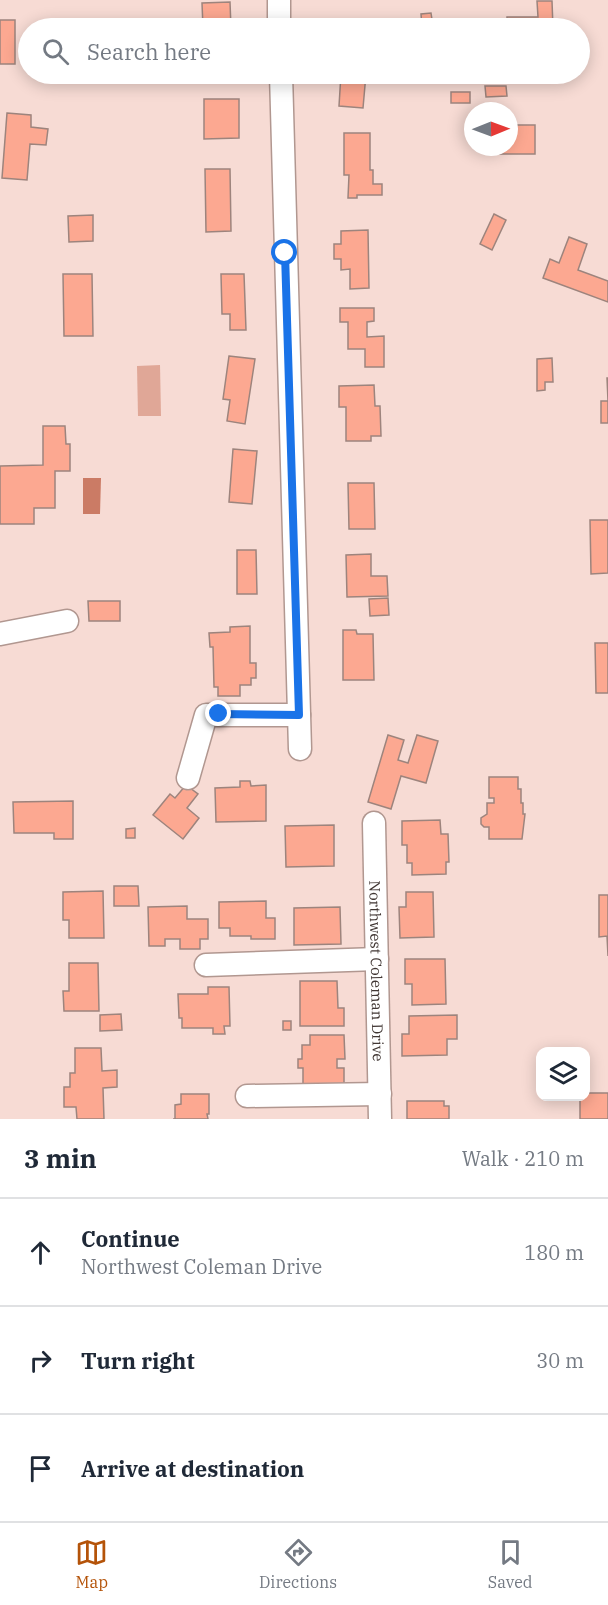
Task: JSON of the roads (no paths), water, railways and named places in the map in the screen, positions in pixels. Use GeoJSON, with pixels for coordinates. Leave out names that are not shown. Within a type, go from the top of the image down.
{"type":"FeatureCollection","features":[{"type":"Feature","properties":{"kind":"street"},"geometry":{"type":"LineString","coordinates":[[279,0],[279,18]]}},
{"type":"Feature","properties":{"kind":"street"},"geometry":{"type":"LineString","coordinates":[[280,84],[300,750]]}},
{"type":"Feature","properties":{"kind":"street"},"geometry":{"type":"LineString","coordinates":[[0,634],[67,621]]}},
{"type":"Feature","properties":{"kind":"street"},"geometry":{"type":"LineString","coordinates":[[188,778],[206,715],[299,715]]}},
{"type":"Feature","properties":{"kind":"street","name":"Northwest Coleman Drive"},"geometry":{"type":"LineString","coordinates":[[374,822],[380,1119]]}},
{"type":"Feature","properties":{"kind":"street"},"geometry":{"type":"LineString","coordinates":[[206,965],[377,959]]}},
{"type":"Feature","properties":{"kind":"street"},"geometry":{"type":"LineString","coordinates":[[247,1096],[380,1094]]}}]}
